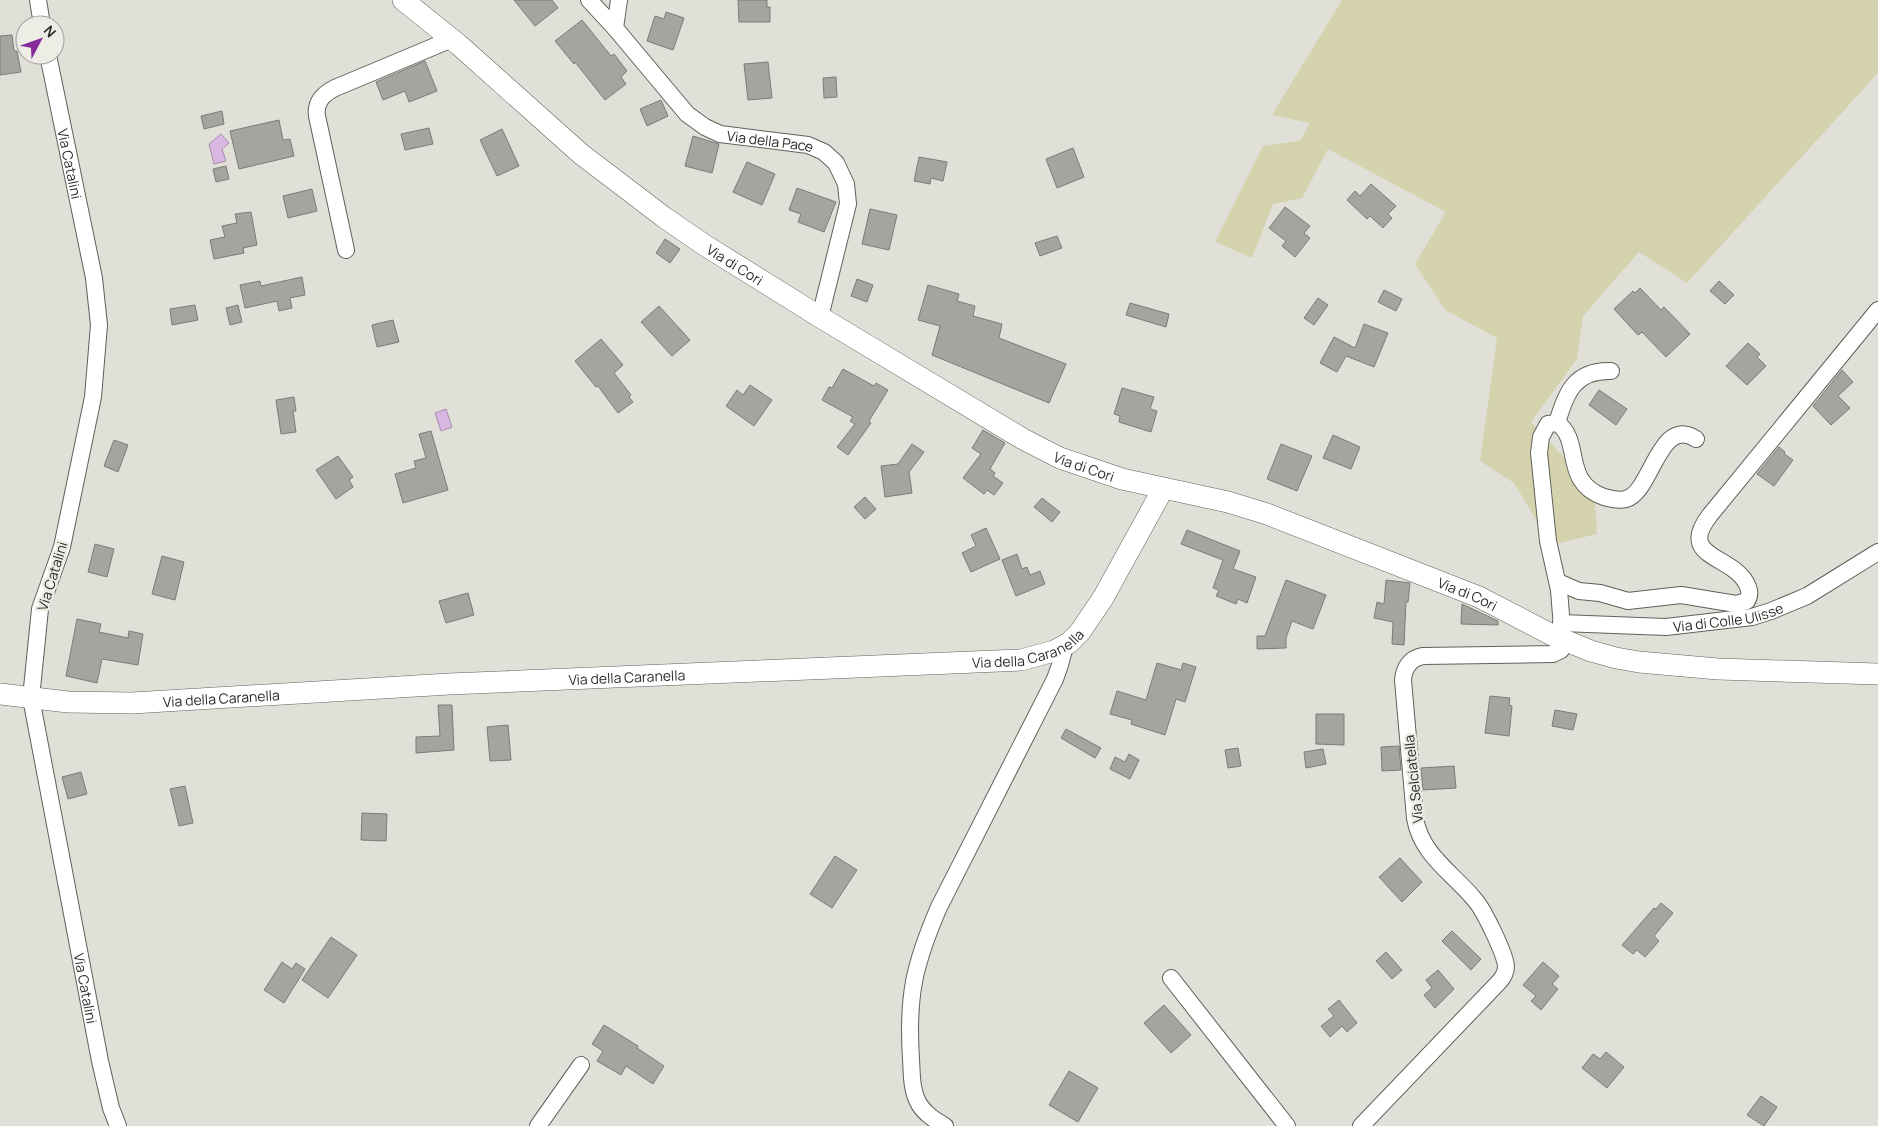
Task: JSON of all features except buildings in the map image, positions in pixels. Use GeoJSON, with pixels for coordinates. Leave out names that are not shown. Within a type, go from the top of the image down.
{"type":"FeatureCollection","features":[{"type":"Feature","properties":{"kind":"main road","name":"Via di Cori"},"geometry":{"type":"LineString","coordinates":[[403,0],[452,39],[574,148],[642,202],[706,246],[820,317],[1050,454],[1096,471],[1163,489],[1228,502],[1267,514],[1479,596],[1562,631],[1597,653],[1639,662],[1718,669],[1878,674]]}},
{"type":"Feature","properties":{"kind":"main road","name":"Via della Caranella"},"geometry":{"type":"LineString","coordinates":[[0,694],[82,703],[132,704],[465,683],[1009,661],[1038,657],[1065,646],[1092,617],[1163,489]]}},
{"type":"Feature","properties":{"kind":"street"},"geometry":{"type":"LineString","coordinates":[[38,0],[40,15]]}},
{"type":"Feature","properties":{"kind":"street","name":"Via della Pace"},"geometry":{"type":"LineString","coordinates":[[589,0],[687,114],[705,127],[726,135],[804,144],[824,152],[836,163],[846,184],[848,204],[820,317]]}},
{"type":"Feature","properties":{"kind":"street"},"geometry":{"type":"LineString","coordinates":[[615,28],[619,0]]}},
{"type":"Feature","properties":{"kind":"street"},"geometry":{"type":"LineString","coordinates":[[346,250],[317,116],[320,99],[335,88],[452,39]]}},
{"type":"Feature","properties":{"kind":"street","name":"Via Catalini"},"geometry":{"type":"LineString","coordinates":[[50,65],[94,278],[98,304],[99,335],[93,397],[74,493],[58,563],[40,609],[31,698],[100,1061],[115,1124]]}},
{"type":"Feature","properties":{"kind":"street"},"geometry":{"type":"LineString","coordinates":[[1558,582],[1580,591],[1600,592],[1628,601],[1681,596],[1736,604],[1747,601],[1750,592],[1746,582],[1736,571],[1712,557],[1703,548],[1699,540],[1701,529],[1710,514],[1878,310]]}},
{"type":"Feature","properties":{"kind":"street"},"geometry":{"type":"LineString","coordinates":[[1557,423],[1565,398],[1579,379],[1590,372],[1611,371]]}},
{"type":"Feature","properties":{"kind":"street"},"geometry":{"type":"LineString","coordinates":[[1562,631],[1558,582],[1548,541],[1539,453],[1541,437],[1546,427],[1551,423],[1557,423],[1566,431],[1575,466],[1582,481],[1594,492],[1620,500],[1628,499],[1636,493],[1662,450],[1671,439],[1684,434],[1696,439]]}},
{"type":"Feature","properties":{"kind":"street","name":"Via di Colle Ulisse"},"geometry":{"type":"LineString","coordinates":[[1562,631],[1666,626],[1752,617],[1780,608],[1807,596],[1878,552]]}},
{"type":"Feature","properties":{"kind":"street","name":"Via Selciatella"},"geometry":{"type":"LineString","coordinates":[[1361,1126],[1498,983],[1506,970],[1502,954],[1481,907],[1429,852],[1418,831],[1415,818],[1403,680],[1404,672],[1409,663],[1420,657],[1553,654],[1561,650],[1562,631]]}},
{"type":"Feature","properties":{"kind":"street"},"geometry":{"type":"LineString","coordinates":[[945,1126],[925,1112],[918,1103],[913,1089],[909,1008],[914,974],[940,907],[1055,679],[1065,646]]}},
{"type":"Feature","properties":{"kind":"street"},"geometry":{"type":"LineString","coordinates":[[1171,978],[1287,1126]]}},
{"type":"Feature","properties":{"kind":"street"},"geometry":{"type":"LineString","coordinates":[[538,1126],[581,1065]]}},
{"type":"Feature","properties":{"kind":"green space"},"geometry":{"type":"Polygon","coordinates":[[[1342,0],[1878,0],[1878,73],[1687,283],[1639,252],[1583,316],[1577,359],[1531,422],[1594,489],[1597,534],[1551,545],[1514,483],[1480,461],[1497,338],[1445,310],[1415,264],[1446,212],[1328,149],[1302,198],[1273,204],[1252,258],[1215,242],[1263,146],[1300,141],[1310,123],[1272,115],[1342,0]]]}},
{"type":"Feature","properties":{"kind":"shaded area"},"geometry":{"type":"Polygon","coordinates":[[[221,134],[229,143],[222,149],[226,161],[214,164],[209,144],[221,134]]]}},
{"type":"Feature","properties":{"kind":"shaded area"},"geometry":{"type":"Polygon","coordinates":[[[446,409],[452,427],[441,431],[435,413],[446,409]]]}}]}
